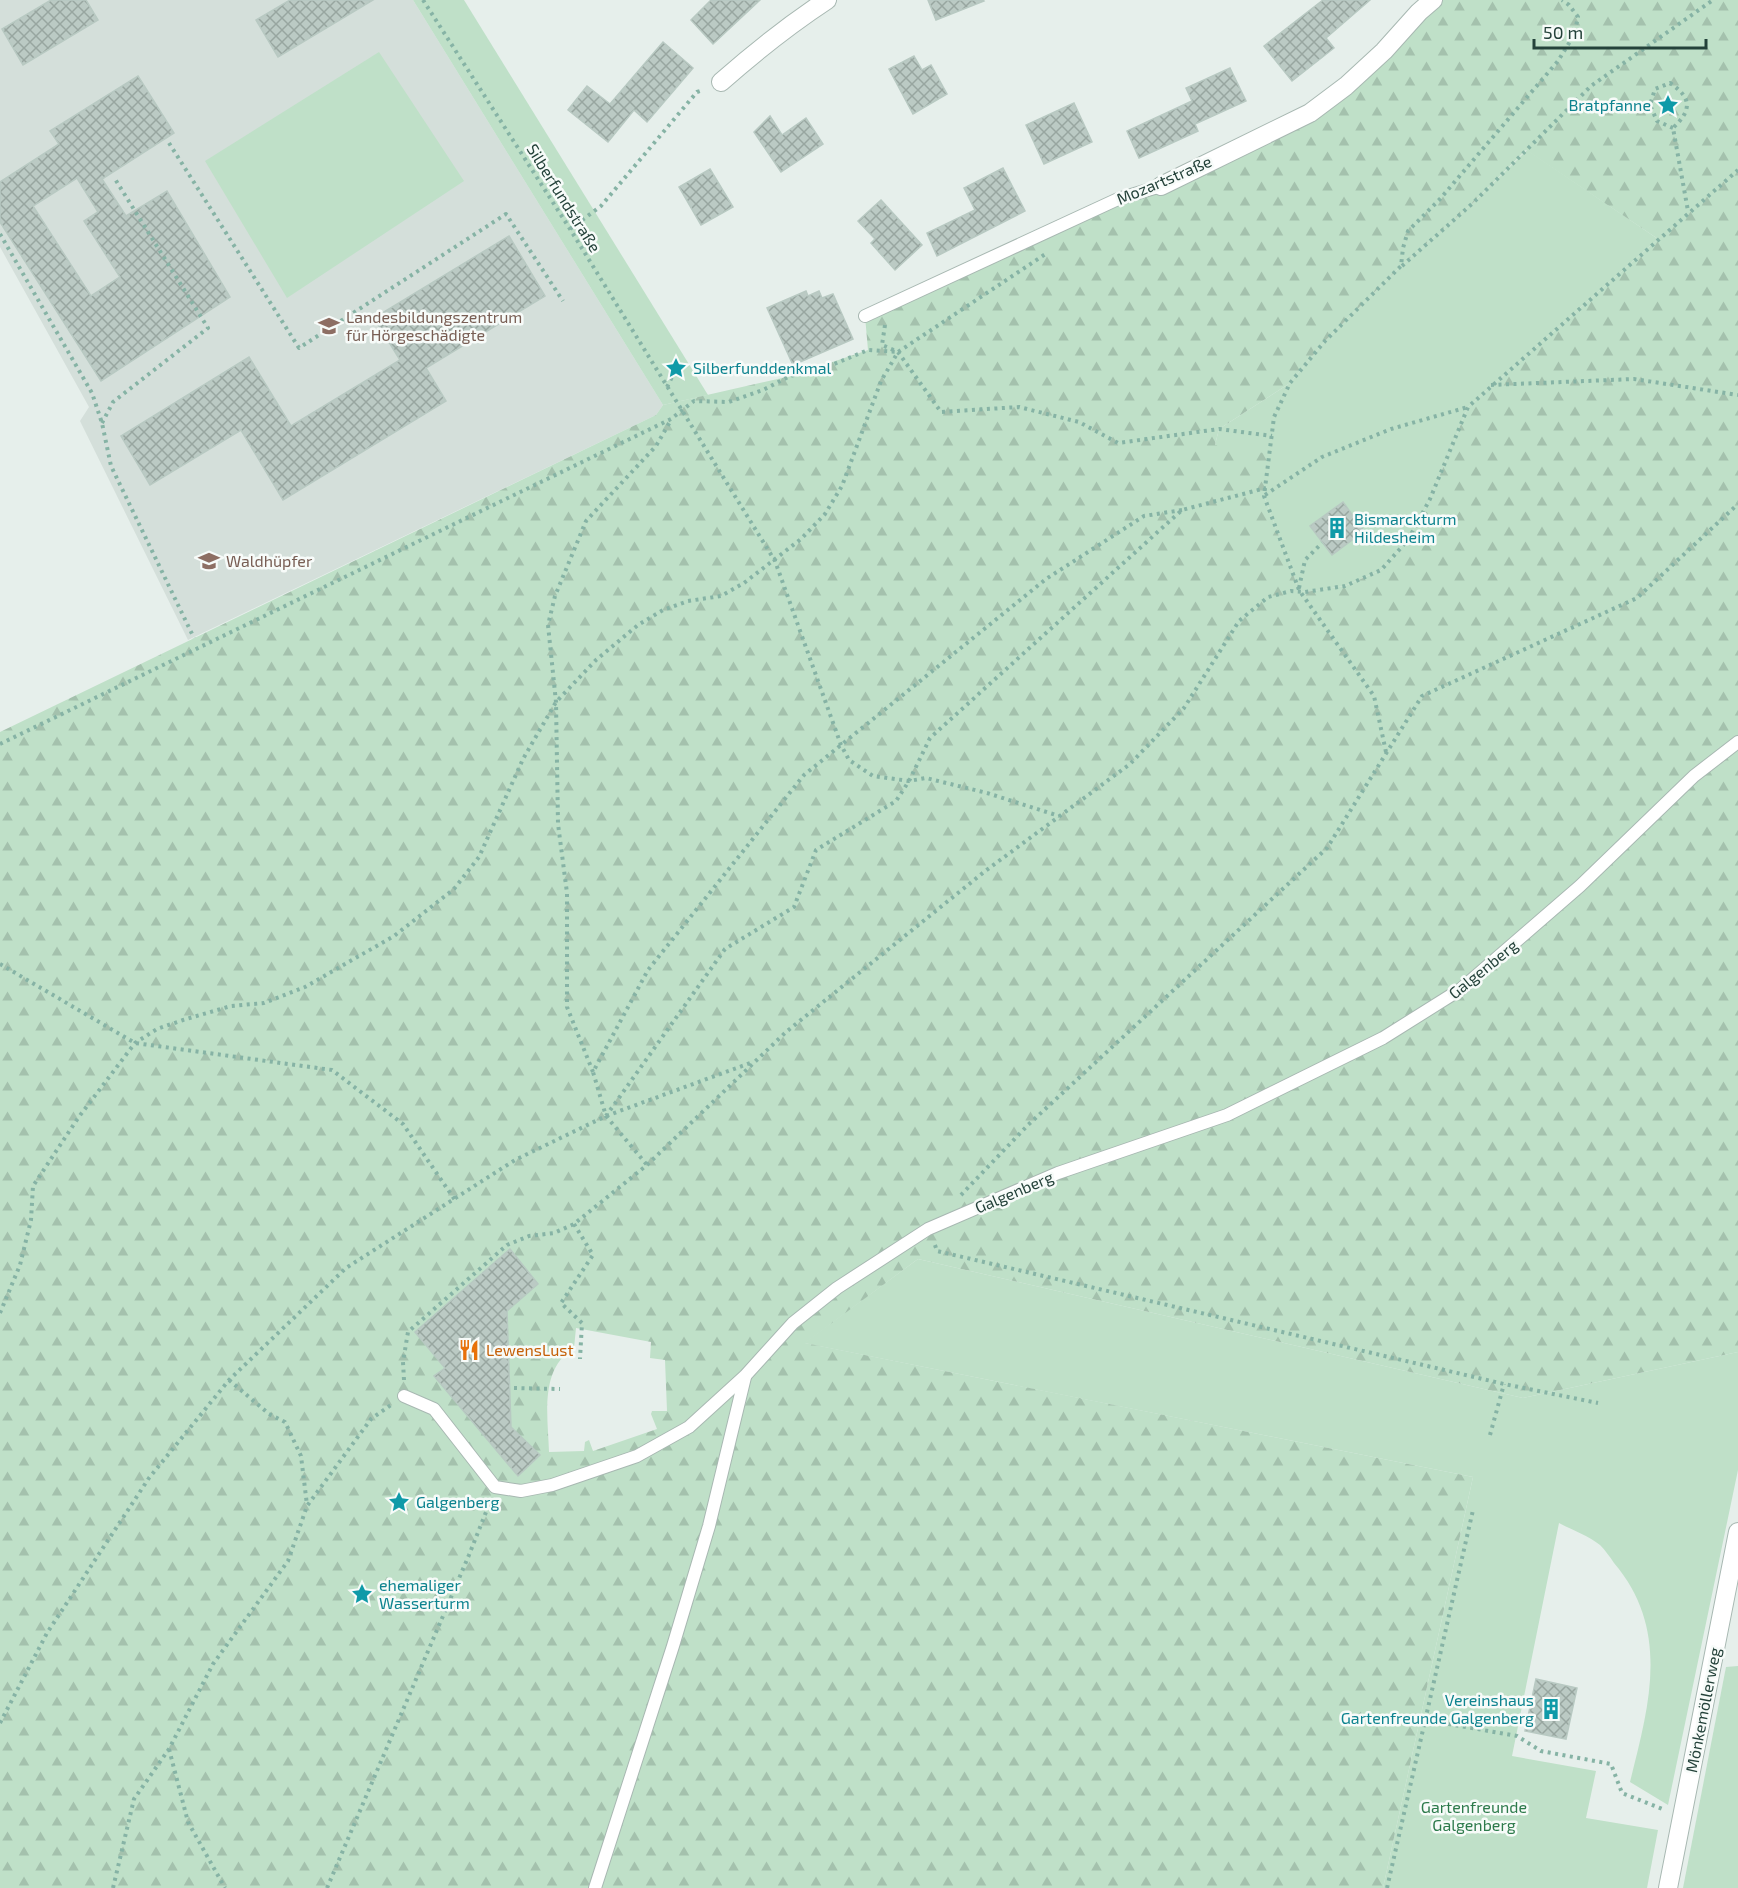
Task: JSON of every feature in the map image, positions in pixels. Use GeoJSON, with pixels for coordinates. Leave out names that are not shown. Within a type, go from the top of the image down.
{"type":"FeatureCollection","features":[{"type":"Feature","properties":{"kind":"street"},"geometry":{"type":"LineString","coordinates":[[721,81],[767,42],[827,0]]}},
{"type":"Feature","properties":{"kind":"street","name":"Mozartstraße"},"geometry":{"type":"LineString","coordinates":[[1161,186],[1310,113],[1346,86],[1384,51],[1433,0]]}},
{"type":"Feature","properties":{"kind":"street","name":"Mönkemöllerweg"},"geometry":{"type":"LineString","coordinates":[[1668,1888],[1738,1532]]}},
{"type":"Feature","properties":{"kind":"lane","name":"Mozartstraße"},"geometry":{"type":"LineString","coordinates":[[865,316],[1118,199],[1161,186]]}},
{"type":"Feature","properties":{"kind":"lane","name":"Galgenberg"},"geometry":{"type":"LineString","coordinates":[[595,1888],[709,1526],[745,1376],[793,1323],[837,1288],[928,1229],[1058,1173],[1227,1115],[1383,1038],[1461,990],[1580,886],[1694,776],[1738,742]]}},
{"type":"Feature","properties":{"kind":"lane"},"geometry":{"type":"LineString","coordinates":[[404,1396],[434,1409],[495,1487],[521,1491],[552,1485],[637,1456],[689,1427],[745,1376]]}},
{"type":"Feature","properties":{"kind":"path","name":"Silberfundstraße"},"geometry":{"type":"LineString","coordinates":[[423,0],[570,229],[775,561],[841,745]]}},
{"type":"Feature","properties":{"kind":"path"},"geometry":{"type":"LineString","coordinates":[[1401,266],[1408,231],[1440,200],[1558,62],[1574,35],[1578,17],[1562,0]]}},
{"type":"Feature","properties":{"kind":"path"},"geometry":{"type":"LineString","coordinates":[[1386,753],[1374,696],[1299,590],[1264,496],[1274,417],[1290,383],[1325,341],[1401,266],[1473,203],[1591,86],[1713,0]]}},
{"type":"Feature","properties":{"kind":"path"},"geometry":{"type":"LineString","coordinates":[[570,229],[601,206],[697,92],[721,81]]}},
{"type":"Feature","properties":{"kind":"path"},"geometry":{"type":"LineString","coordinates":[[1670,83],[1683,92],[1687,106],[1683,118],[1673,128],[1657,121],[1650,105],[1655,89],[1670,83]]}},
{"type":"Feature","properties":{"kind":"path"},"geometry":{"type":"LineString","coordinates":[[1673,128],[1688,212]]}},
{"type":"Feature","properties":{"kind":"path"},"geometry":{"type":"LineString","coordinates":[[169,143],[299,348],[506,214],[562,301]]}},
{"type":"Feature","properties":{"kind":"path"},"geometry":{"type":"LineString","coordinates":[[112,1888],[134,1799],[168,1749],[213,1664],[288,1561],[307,1506],[370,1419],[404,1396],[403,1362],[408,1332],[507,1245],[529,1236],[554,1233],[574,1224],[647,1165],[786,1032],[975,879],[1130,764],[1184,708],[1239,621],[1268,597],[1299,590],[1305,592],[1345,586],[1381,570],[1408,540],[1430,499],[1468,407],[1738,170]]}},
{"type":"Feature","properties":{"kind":"path"},"geometry":{"type":"LineString","coordinates":[[102,423],[113,402],[208,328],[115,179]]}},
{"type":"Feature","properties":{"kind":"path"},"geometry":{"type":"LineString","coordinates":[[0,234],[92,393],[102,423],[111,466],[194,638]]}},
{"type":"Feature","properties":{"kind":"path"},"geometry":{"type":"LineString","coordinates":[[0,1313],[20,1265],[31,1220],[33,1186],[78,1118],[135,1042],[157,1029],[183,1020],[231,1006],[264,1003],[305,987],[394,936],[454,889],[479,857],[524,759],[556,702],[596,660],[638,625],[671,607],[688,601],[721,596],[775,561],[801,539],[825,514],[842,486],[882,381],[898,352],[1056,248]]}},
{"type":"Feature","properties":{"kind":"path"},"geometry":{"type":"LineString","coordinates":[[865,316],[886,316],[882,345],[898,352],[941,412],[1020,407],[1078,422],[1118,443],[1219,429],[1272,436]]}},
{"type":"Feature","properties":{"kind":"path"},"geometry":{"type":"LineString","coordinates":[[0,744],[671,419],[694,401],[729,402],[763,390],[790,376],[822,369],[868,350],[898,352]]}},
{"type":"Feature","properties":{"kind":"path"},"geometry":{"type":"LineString","coordinates":[[667,387],[675,371]]}},
{"type":"Feature","properties":{"kind":"path"},"geometry":{"type":"LineString","coordinates":[[1491,385],[1634,379],[1738,395]]}},
{"type":"Feature","properties":{"kind":"path"},"geometry":{"type":"LineString","coordinates":[[1264,496],[1322,458],[1390,429],[1468,407]]}},
{"type":"Feature","properties":{"kind":"path"},"geometry":{"type":"LineString","coordinates":[[647,1165],[606,1116],[593,1072],[567,1007],[567,893],[558,824],[556,702],[548,625],[555,596],[586,521],[656,446],[671,419]]}},
{"type":"Feature","properties":{"kind":"path"},"geometry":{"type":"LineString","coordinates":[[593,1072],[648,970],[804,775],[1046,579],[1144,516],[1182,510],[1266,488]]}},
{"type":"Feature","properties":{"kind":"path"},"geometry":{"type":"LineString","coordinates":[[959,1197],[1028,1125],[1327,848],[1422,696],[1637,598],[1738,504]]}},
{"type":"Feature","properties":{"kind":"path"},"geometry":{"type":"LineString","coordinates":[[606,1116],[725,949],[795,908],[816,850],[896,801],[909,781],[930,738],[1182,510]]}},
{"type":"Feature","properties":{"kind":"path"},"geometry":{"type":"LineString","coordinates":[[1299,590],[1305,560],[1322,543]]}},
{"type":"Feature","properties":{"kind":"path"},"geometry":{"type":"LineString","coordinates":[[841,745],[849,760],[873,776],[909,781],[926,778],[987,793],[1059,816]]}},
{"type":"Feature","properties":{"kind":"path"},"geometry":{"type":"LineString","coordinates":[[0,964],[135,1042],[332,1070],[403,1124],[455,1200]]}},
{"type":"Feature","properties":{"kind":"path"},"geometry":{"type":"LineString","coordinates":[[0,1724],[47,1633],[149,1478],[229,1380],[346,1268],[515,1160],[606,1116],[757,1061]]}},
{"type":"Feature","properties":{"kind":"path"},"geometry":{"type":"LineString","coordinates":[[574,1224],[593,1255],[561,1303],[582,1323],[580,1359]]}},
{"type":"Feature","properties":{"kind":"path"},"geometry":{"type":"LineString","coordinates":[[928,1229],[937,1251],[1504,1384],[1598,1403]]}},
{"type":"Feature","properties":{"kind":"path"},"geometry":{"type":"LineString","coordinates":[[229,1380],[268,1414],[285,1422],[301,1456],[307,1506]]}},
{"type":"Feature","properties":{"kind":"path"},"geometry":{"type":"LineString","coordinates":[[1490,1436],[1504,1384]]}},
{"type":"Feature","properties":{"kind":"path"},"geometry":{"type":"LineString","coordinates":[[514,1388],[560,1389]]}},
{"type":"Feature","properties":{"kind":"path"},"geometry":{"type":"LineString","coordinates":[[327,1888],[470,1555],[495,1487]]}},
{"type":"Feature","properties":{"kind":"path"},"geometry":{"type":"LineString","coordinates":[[1387,1888],[1473,1510]]}},
{"type":"Feature","properties":{"kind":"path"},"geometry":{"type":"LineString","coordinates":[[1426,1720],[1517,1736],[1541,1751],[1611,1764],[1622,1793],[1682,1817]]}},
{"type":"Feature","properties":{"kind":"path"},"geometry":{"type":"LineString","coordinates":[[168,1749],[188,1822],[225,1888]]}},
{"type":"Feature","properties":{"kind":"shaded area","name":"Landesbildungszentrum für Hörgeschädigte"},"geometry":{"type":"Polygon","coordinates":[[[0,0],[413,0],[663,405],[656,415],[188,640],[80,421],[89,407],[0,247],[0,0]]]}},
{"type":"Feature","properties":{"kind":"green space"},"geometry":{"type":"Polygon","coordinates":[[[413,0],[464,0],[708,395],[663,405],[413,0]]]}},
{"type":"Feature","properties":{"kind":"green space","name":"Galgenberg"},"geometry":{"type":"Polygon","coordinates":[[[1433,0],[1738,0],[1738,1352],[1523,1398],[918,1259],[805,1343],[1473,1477],[1383,1888],[0,1888],[0,732],[656,415],[663,405],[791,376],[868,350],[865,316],[1310,113],[1433,0]],[[1526,150],[1473,203],[1401,266],[1325,341],[1290,383],[1219,429],[1215,445],[1270,454],[1264,496],[1299,590],[1305,592],[1345,586],[1381,570],[1408,540],[1430,499],[1468,407],[1658,239],[1526,150]],[[576,1328],[574,1348],[555,1368],[550,1381],[547,1409],[549,1452],[584,1451],[585,1442],[589,1440],[593,1451],[657,1429],[652,1411],[667,1411],[665,1360],[650,1358],[651,1342],[576,1328]]]}},
{"type":"Feature","properties":{"kind":"green space"},"geometry":{"type":"Polygon","coordinates":[[[379,52],[464,181],[287,298],[205,161],[379,52]]]}},
{"type":"Feature","properties":{"kind":"green space"},"geometry":{"type":"Polygon","coordinates":[[[1527,150],[1658,239],[1468,407],[1430,499],[1408,540],[1381,570],[1345,586],[1305,592],[1299,590],[1264,496],[1215,445],[1219,429],[1290,383],[1325,341],[1401,266],[1473,203],[1527,150]]]}},
{"type":"Feature","properties":{"kind":"green space","name":"Gartenfreunde Galgenberg"},"geometry":{"type":"Polygon","coordinates":[[[918,1259],[1523,1398],[1738,1352],[1738,1470],[1668,1805],[1630,1782],[1644,1725],[1651,1669],[1649,1642],[1643,1615],[1632,1589],[1602,1547],[1559,1523],[1512,1756],[1596,1771],[1586,1818],[1658,1830],[1647,1888],[1383,1888],[1473,1477],[804,1343],[918,1259]]]}},
{"type":"Feature","properties":{"kind":"green space"},"geometry":{"type":"Polygon","coordinates":[[[1738,1666],[1738,1888],[1683,1888],[1726,1667],[1738,1666]]]}},
{"type":"Feature","properties":{"kind":"building"},"geometry":{"type":"Polygon","coordinates":[[[51,0],[86,0],[98,20],[23,65],[2,29],[51,0]]]}},
{"type":"Feature","properties":{"kind":"building"},"geometry":{"type":"Polygon","coordinates":[[[290,0],[373,0],[278,57],[256,20],[290,0]]]}},
{"type":"Feature","properties":{"kind":"building"},"geometry":{"type":"Polygon","coordinates":[[[711,0],[760,0],[713,44],[691,20],[711,0]]]}},
{"type":"Feature","properties":{"kind":"building"},"geometry":{"type":"Polygon","coordinates":[[[928,0],[983,0],[984,1],[936,20],[928,0]]]}},
{"type":"Feature","properties":{"kind":"building"},"geometry":{"type":"Polygon","coordinates":[[[1323,0],[1370,0],[1326,38],[1334,48],[1292,81],[1264,46],[1323,0]]]}},
{"type":"Feature","properties":{"kind":"building"},"geometry":{"type":"Polygon","coordinates":[[[663,42],[693,68],[647,122],[634,110],[608,142],[568,110],[587,86],[610,104],[663,42]]]}},
{"type":"Feature","properties":{"kind":"building"},"geometry":{"type":"Polygon","coordinates":[[[914,56],[922,70],[931,65],[947,94],[913,114],[889,69],[914,56]]]}},
{"type":"Feature","properties":{"kind":"building"},"geometry":{"type":"Polygon","coordinates":[[[1230,68],[1246,101],[1195,124],[1198,131],[1139,158],[1127,131],[1192,101],[1186,88],[1230,68]]]}},
{"type":"Feature","properties":{"kind":"building"},"geometry":{"type":"Polygon","coordinates":[[[138,76],[174,133],[102,179],[126,216],[167,191],[230,297],[101,381],[0,222],[0,182],[59,144],[50,131],[138,76]],[[77,178],[33,206],[91,296],[120,277],[84,221],[98,212],[77,178]]]}},
{"type":"Feature","properties":{"kind":"building"},"geometry":{"type":"Polygon","coordinates":[[[1074,103],[1092,142],[1044,164],[1026,125],[1074,103]]]}},
{"type":"Feature","properties":{"kind":"building"},"geometry":{"type":"Polygon","coordinates":[[[770,116],[782,135],[806,118],[823,144],[781,172],[754,132],[770,116]]]}},
{"type":"Feature","properties":{"kind":"building"},"geometry":{"type":"Polygon","coordinates":[[[1003,168],[1025,211],[937,256],[927,233],[975,210],[964,188],[1003,168]]]}},
{"type":"Feature","properties":{"kind":"building"},"geometry":{"type":"Polygon","coordinates":[[[710,169],[733,207],[701,225],[679,187],[710,169]]]}},
{"type":"Feature","properties":{"kind":"building"},"geometry":{"type":"Polygon","coordinates":[[[881,200],[922,245],[895,270],[871,243],[875,239],[858,221],[881,200]]]}},
{"type":"Feature","properties":{"kind":"building"},"geometry":{"type":"Polygon","coordinates":[[[509,236],[545,296],[426,368],[446,401],[283,500],[241,430],[150,485],[121,436],[249,357],[291,426],[400,360],[374,318],[509,236]]]}},
{"type":"Feature","properties":{"kind":"building"},"geometry":{"type":"Polygon","coordinates":[[[806,291],[808,296],[819,291],[822,298],[833,294],[853,339],[793,365],[767,308],[806,291]]]}},
{"type":"Feature","properties":{"kind":"building","name":"Bismarckturm Hildesheim"},"geometry":{"type":"Polygon","coordinates":[[[1343,502],[1364,531],[1332,555],[1310,526],[1343,502]]]}},
{"type":"Feature","properties":{"kind":"building","name":"LewensLust"},"geometry":{"type":"Polygon","coordinates":[[[510,1249],[538,1284],[507,1311],[511,1427],[540,1455],[518,1476],[434,1376],[445,1368],[415,1332],[510,1249]]]}},
{"type":"Feature","properties":{"kind":"building","name":"Vereinshaus Gartenfreunde Galgenberg"},"geometry":{"type":"Polygon","coordinates":[[[1536,1679],[1577,1688],[1566,1739],[1525,1731],[1536,1679]]]}},
{"type":"Feature","properties":{"kind":"place","name":"Bratpfanne"},"geometry":{"type":"Point","coordinates":[1668,105]}},
{"type":"Feature","properties":{"kind":"place","name":"Landesbildungszentrum für Hörgeschädigte"},"geometry":{"type":"Point","coordinates":[329,326]}},
{"type":"Feature","properties":{"kind":"place","name":"Silberfunddenkmal"},"geometry":{"type":"Point","coordinates":[676,368]}},
{"type":"Feature","properties":{"kind":"place","name":"Bismarckturm Hildesheim"},"geometry":{"type":"Point","coordinates":[1337,528]}},
{"type":"Feature","properties":{"kind":"place","name":"Waldhüpfer"},"geometry":{"type":"Point","coordinates":[209,561]}},
{"type":"Feature","properties":{"kind":"place","name":"LewensLust"},"geometry":{"type":"Point","coordinates":[469,1350]}},
{"type":"Feature","properties":{"kind":"place","name":"Galgenberg"},"geometry":{"type":"Point","coordinates":[399,1502]}},
{"type":"Feature","properties":{"kind":"place","name":"ehemaliger Wasserturm"},"geometry":{"type":"Point","coordinates":[362,1594]}},
{"type":"Feature","properties":{"kind":"place","name":"Vereinshaus Gartenfreunde Galgenberg"},"geometry":{"type":"Point","coordinates":[1551,1709]}}]}
